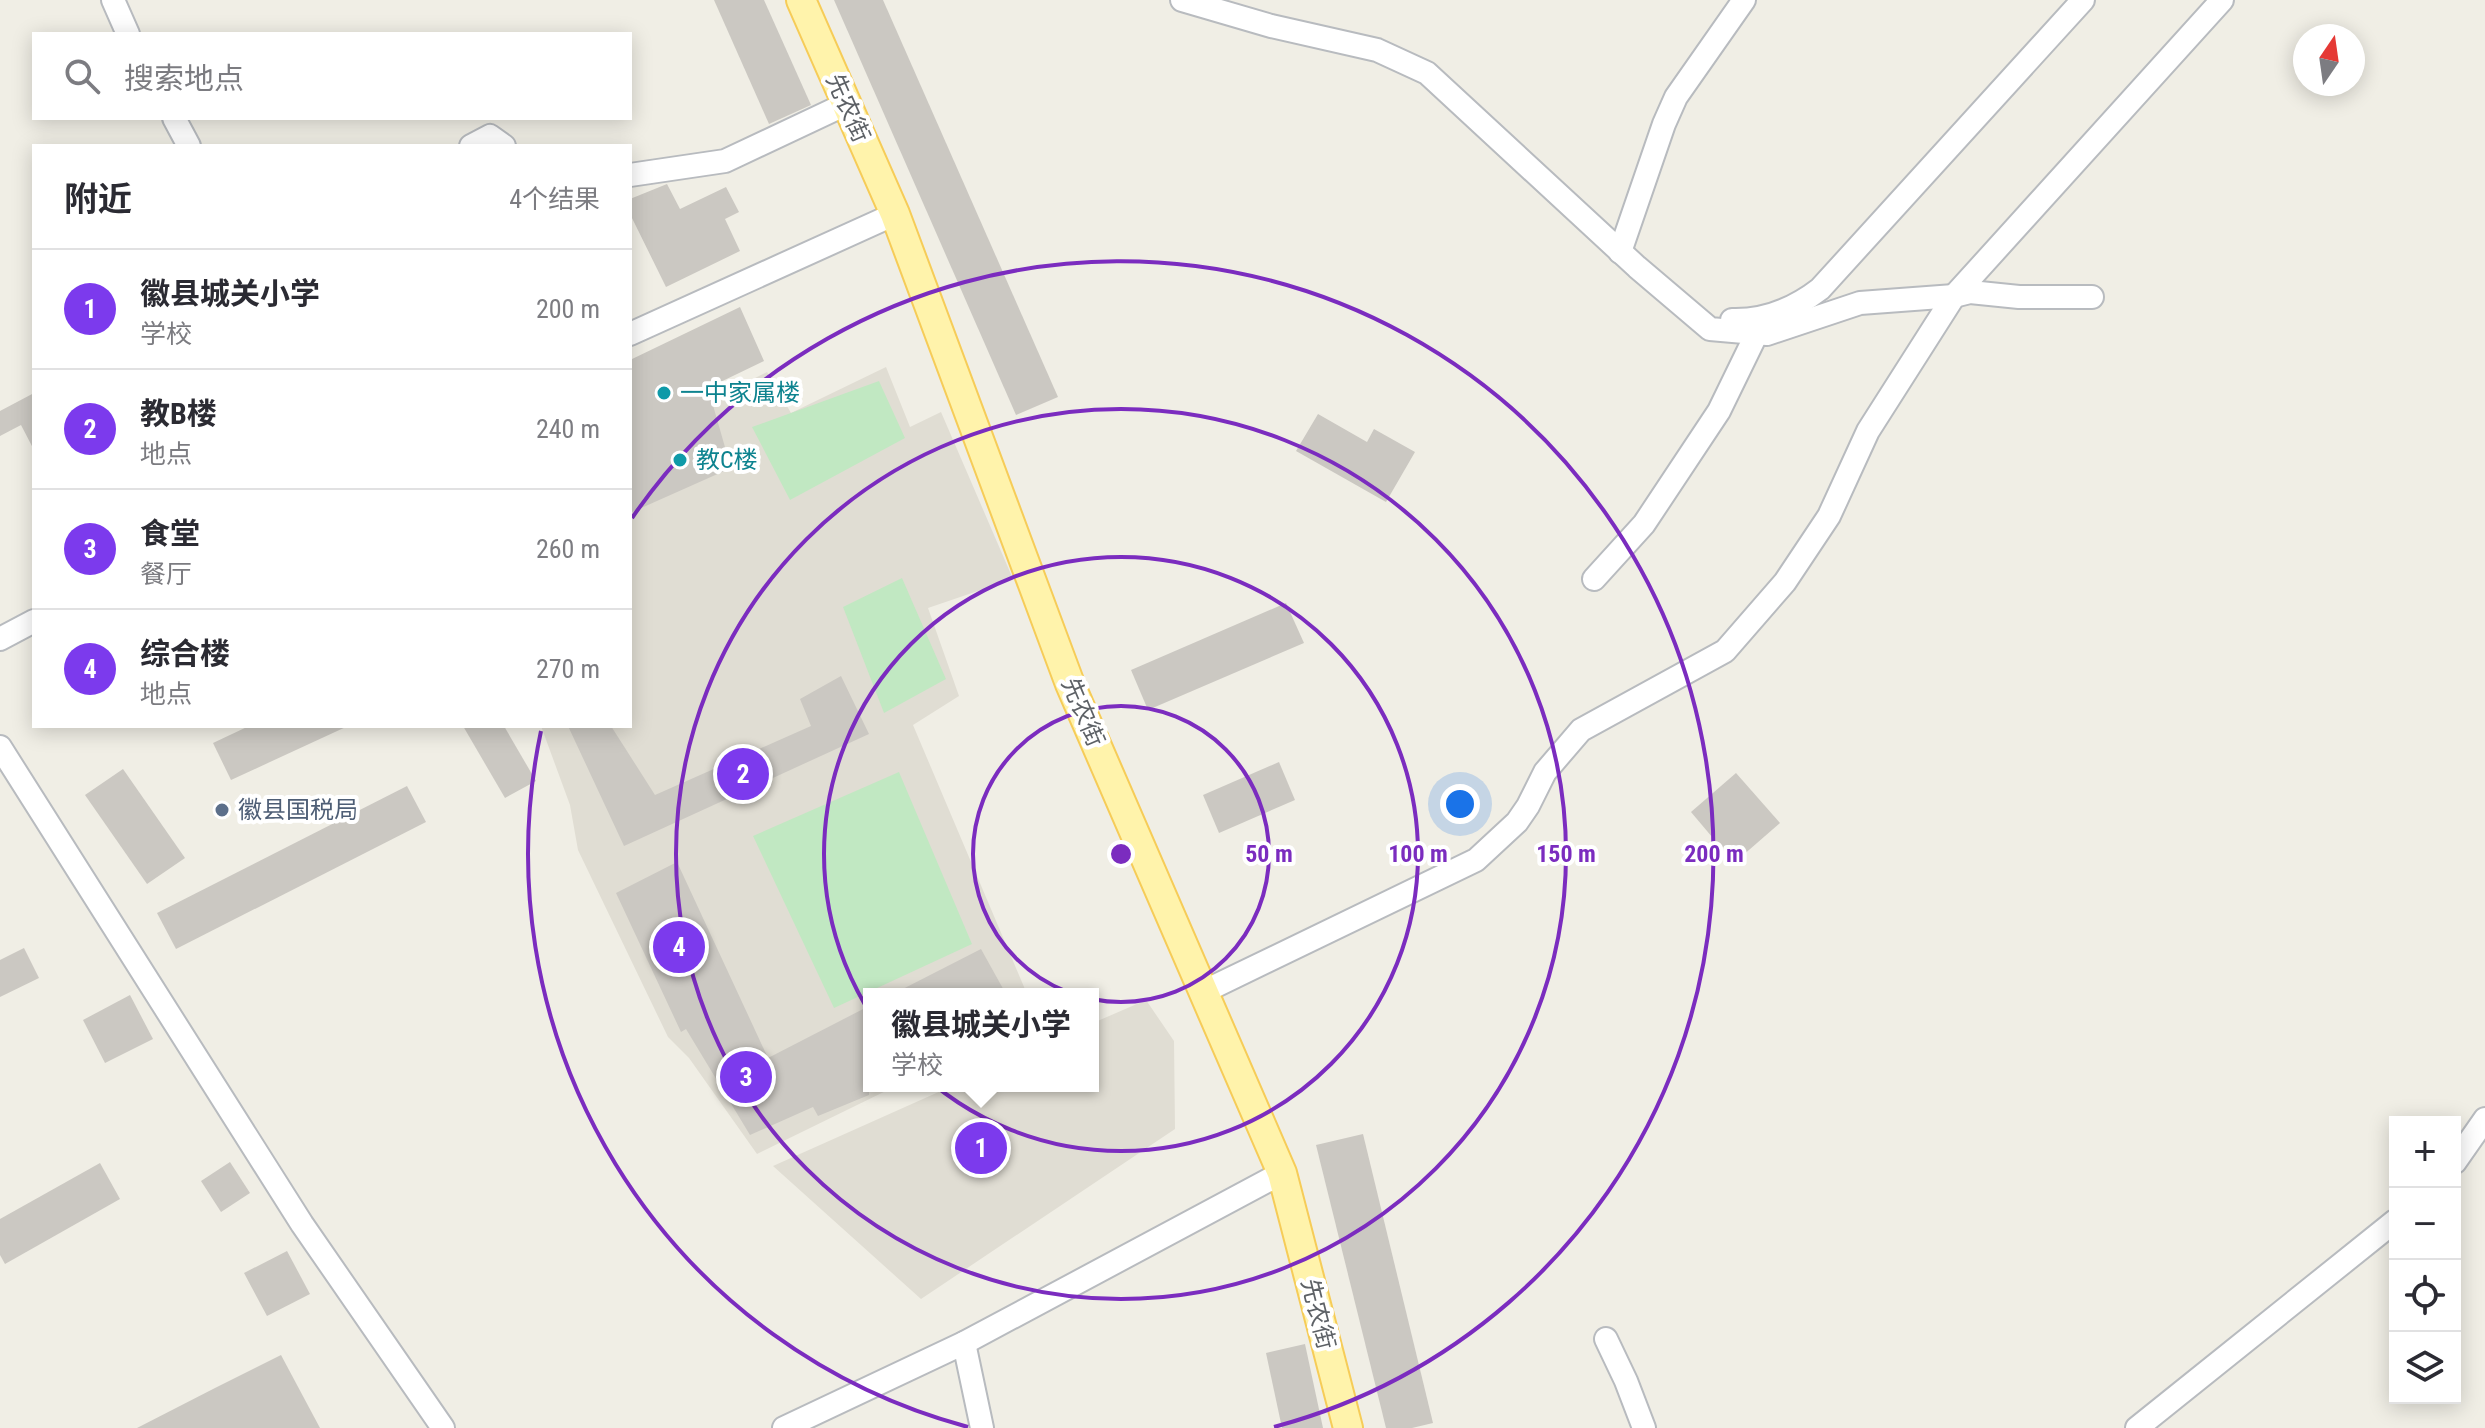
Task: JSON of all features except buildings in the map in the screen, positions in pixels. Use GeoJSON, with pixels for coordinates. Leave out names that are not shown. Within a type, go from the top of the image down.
{"type":"FeatureCollection","features":[{"type":"Feature","properties":{"kind":"main road","name":"先农街"},"geometry":{"type":"LineString","coordinates":[[801,0],[895,214],[1070,684],[1282,1173],[1348,1428]]}},
{"type":"Feature","properties":{"kind":"street"},"geometry":{"type":"LineString","coordinates":[[113,0],[127,32]]}},
{"type":"Feature","properties":{"kind":"street"},"geometry":{"type":"LineString","coordinates":[[1182,0],[1271,26],[1377,50],[1427,73],[1620,252],[1710,329],[1767,334],[1860,303],[1970,292],[2019,297],[2092,297]]}},
{"type":"Feature","properties":{"kind":"street"},"geometry":{"type":"LineString","coordinates":[[1620,252],[1676,97],[1744,0]]}},
{"type":"Feature","properties":{"kind":"street"},"geometry":{"type":"LineString","coordinates":[[1710,329],[1727,319],[1744,320],[1776,314],[1820,289],[2083,0]]}},
{"type":"Feature","properties":{"kind":"street"},"geometry":{"type":"LineString","coordinates":[[1203,992],[1476,860],[1517,822],[1545,772],[1581,730],[1725,651],[1785,582],[1829,516],[1868,431],[1954,296],[2222,0]]}},
{"type":"Feature","properties":{"kind":"street"},"geometry":{"type":"LineString","coordinates":[[632,175],[725,161],[846,104]]}},
{"type":"Feature","properties":{"kind":"street"},"geometry":{"type":"LineString","coordinates":[[175,120],[188,144]]}},
{"type":"Feature","properties":{"kind":"street"},"geometry":{"type":"LineString","coordinates":[[475,144],[490,136],[501,144]]}},
{"type":"Feature","properties":{"kind":"street"},"geometry":{"type":"LineString","coordinates":[[632,333],[895,214]]}},
{"type":"Feature","properties":{"kind":"street"},"geometry":{"type":"LineString","coordinates":[[1594,579],[1644,524],[1711,424],[1757,333]]}},
{"type":"Feature","properties":{"kind":"street"},"geometry":{"type":"LineString","coordinates":[[0,639],[32,622]]}},
{"type":"Feature","properties":{"kind":"street"},"geometry":{"type":"LineString","coordinates":[[0,747],[302,1224],[443,1428]]}},
{"type":"Feature","properties":{"kind":"street"},"geometry":{"type":"LineString","coordinates":[[2461,1153],[2485,1119]]}},
{"type":"Feature","properties":{"kind":"street"},"geometry":{"type":"LineString","coordinates":[[784,1428],[964,1343],[1282,1173]]}},
{"type":"Feature","properties":{"kind":"street"},"geometry":{"type":"LineString","coordinates":[[2137,1428],[2389,1226]]}},
{"type":"Feature","properties":{"kind":"street"},"geometry":{"type":"LineString","coordinates":[[1606,1339],[1644,1428]]}},
{"type":"Feature","properties":{"kind":"street"},"geometry":{"type":"LineString","coordinates":[[964,1343],[982,1428]]}},
{"type":"Feature","properties":{"kind":"shaded area"},"geometry":{"type":"Polygon","coordinates":[[[886,367],[910,427],[941,412],[1013,579],[928,608],[959,696],[913,725],[1024,988],[863,988],[863,1092],[884,1092],[757,1154],[689,1058],[668,1037],[578,850],[570,805],[542,728],[632,728],[632,440],[767,372],[791,413],[886,367]]]}},
{"type":"Feature","properties":{"kind":"shaded area"},"geometry":{"type":"Polygon","coordinates":[[[1146,1000],[1174,1041],[1175,1129],[921,1299],[773,1166],[939,1092],[1099,1092],[1099,1020],[1146,1000]]]}},
{"type":"Feature","properties":{"kind":"green space"},"geometry":{"type":"Polygon","coordinates":[[[879,381],[905,438],[790,500],[752,427],[879,381]]]}},
{"type":"Feature","properties":{"kind":"green space"},"geometry":{"type":"Polygon","coordinates":[[[902,578],[946,679],[884,713],[843,607],[902,578]]]}},
{"type":"Feature","properties":{"kind":"green space"},"geometry":{"type":"Polygon","coordinates":[[[899,772],[972,944],[877,988],[863,988],[863,995],[834,1008],[753,836],[899,772]]]}},
{"type":"Feature","properties":{"kind":"place","name":"一中家属楼"},"geometry":{"type":"Point","coordinates":[664,393]}},
{"type":"Feature","properties":{"kind":"place","name":"教C楼"},"geometry":{"type":"Point","coordinates":[680,460]}},
{"type":"Feature","properties":{"kind":"place","name":"教B楼"},"geometry":{"type":"Point","coordinates":[743,774]}},
{"type":"Feature","properties":{"kind":"place","name":"徽县国税局"},"geometry":{"type":"Point","coordinates":[222,810]}},
{"type":"Feature","properties":{"kind":"place","name":"综合楼"},"geometry":{"type":"Point","coordinates":[679,947]}},
{"type":"Feature","properties":{"kind":"place","name":"食堂"},"geometry":{"type":"Point","coordinates":[746,1077]}},
{"type":"Feature","properties":{"kind":"place","name":"徽县城关小学"},"geometry":{"type":"Point","coordinates":[981,1148]}}]}
